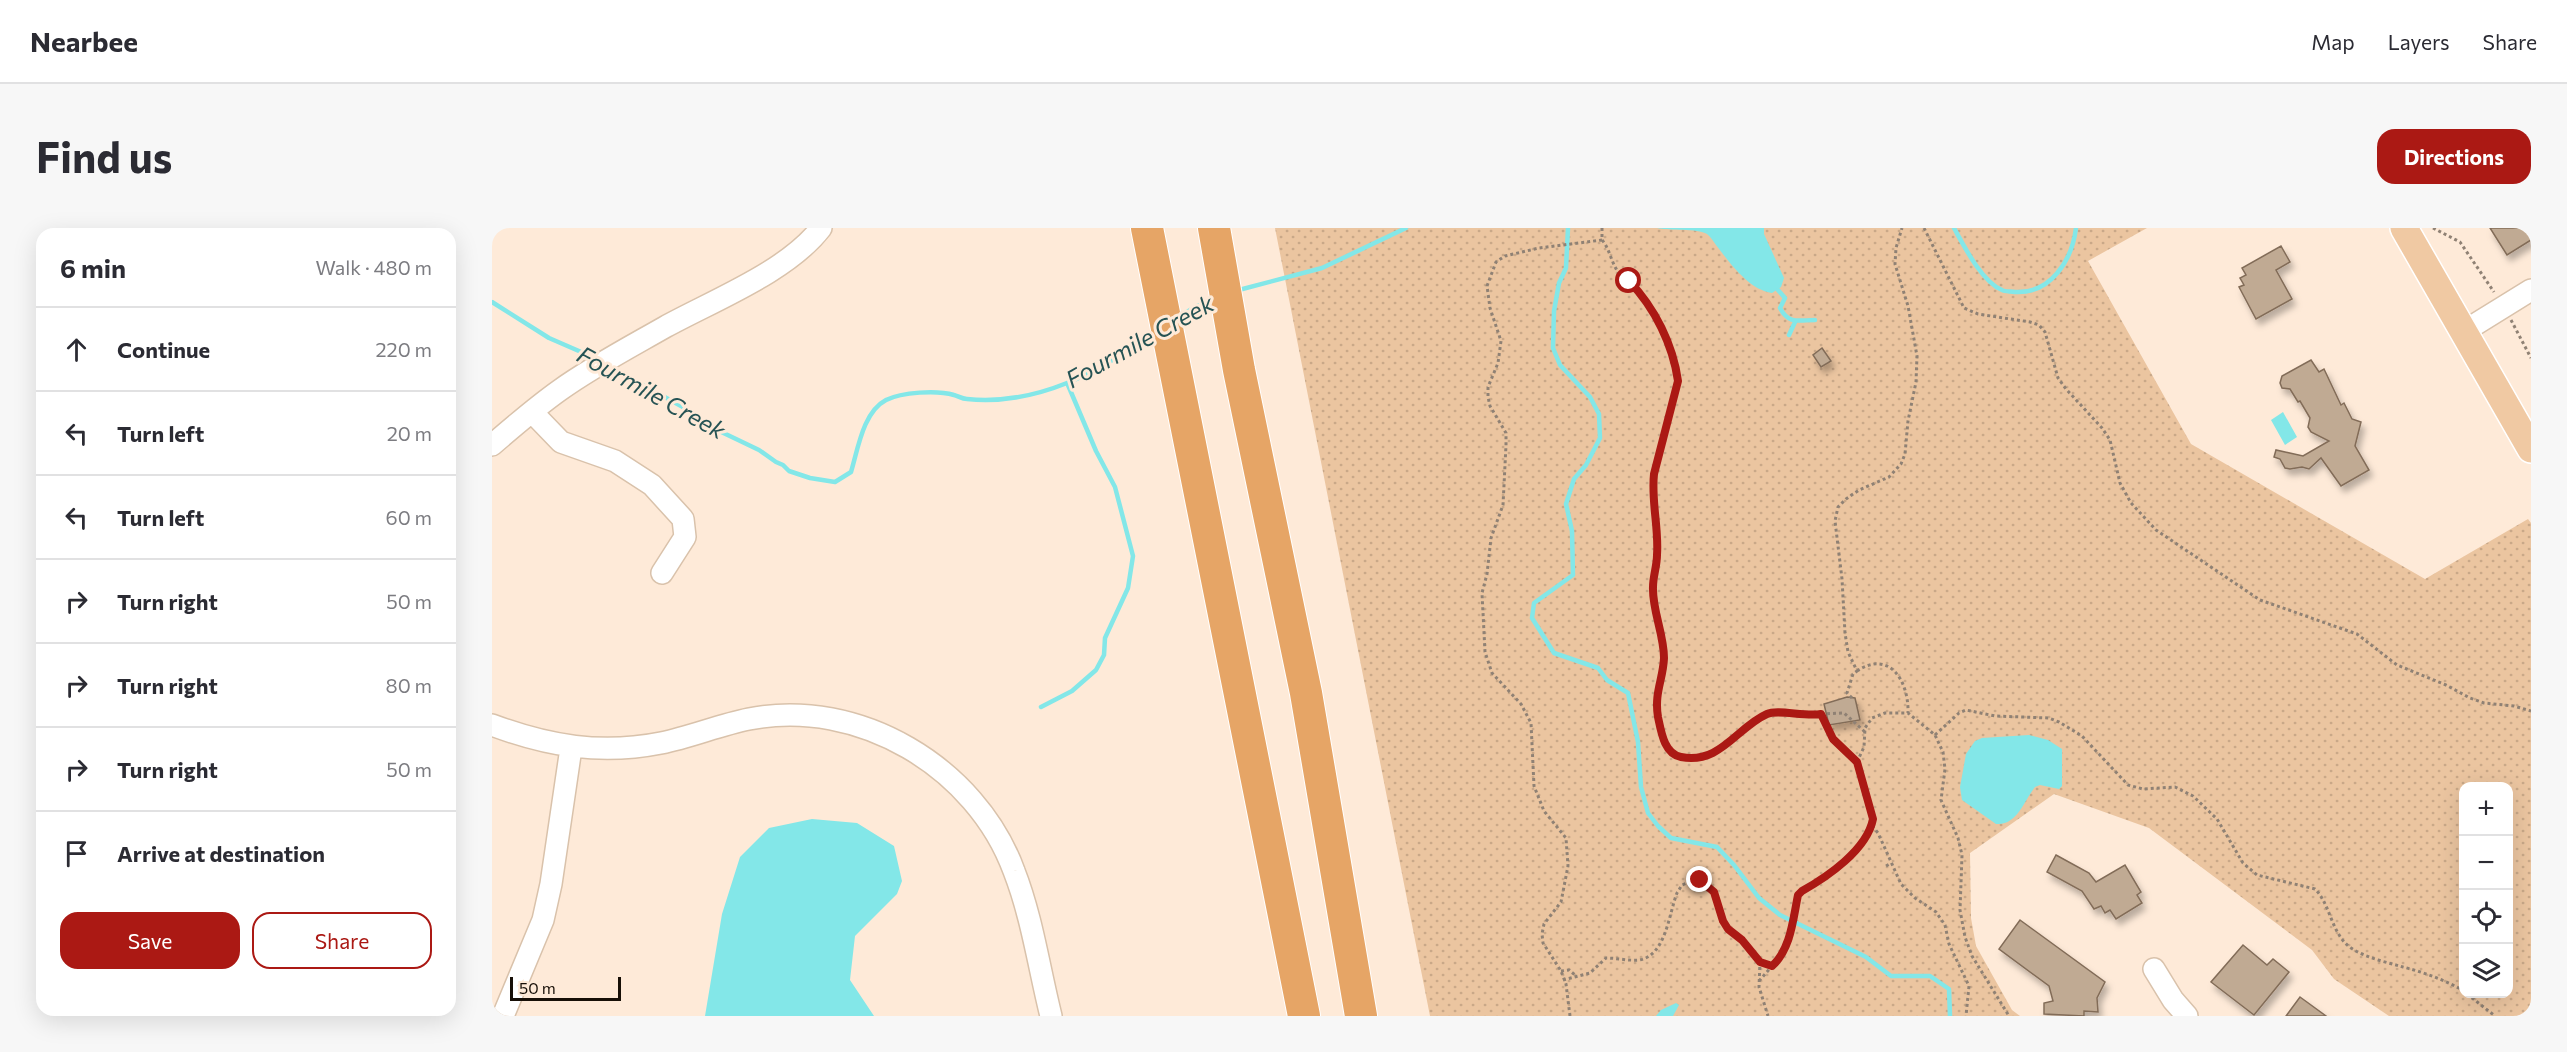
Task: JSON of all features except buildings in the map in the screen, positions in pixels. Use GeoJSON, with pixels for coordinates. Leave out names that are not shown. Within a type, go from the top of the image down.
{"type":"FeatureCollection","features":[{"type":"Feature","properties":{"kind":"highway"},"geometry":{"type":"LineString","coordinates":[[1148,228],[1304,1016]]}},
{"type":"Feature","properties":{"kind":"highway"},"geometry":{"type":"LineString","coordinates":[[1215,232],[1239,370],[1306,693],[1361,1016]]}},
{"type":"Feature","properties":{"kind":"main road"},"geometry":{"type":"LineString","coordinates":[[2404,228],[2531,449]]}},
{"type":"Feature","properties":{"kind":"street"},"geometry":{"type":"LineString","coordinates":[[492,445],[561,389],[665,327],[737,290],[781,263],[809,244],[822,228]]}},
{"type":"Feature","properties":{"kind":"street"},"geometry":{"type":"LineString","coordinates":[[2463,332],[2531,290]]}},
{"type":"Feature","properties":{"kind":"street"},"geometry":{"type":"LineString","coordinates":[[532,412],[561,442],[615,461],[652,485],[683,519],[685,537],[662,573]]}},
{"type":"Feature","properties":{"kind":"street"},"geometry":{"type":"LineString","coordinates":[[492,725],[518,735],[571,748],[623,748],[661,743],[748,719],[800,715],[848,722],[903,744],[930,761],[975,803],[1003,845],[1024,901],[1051,1016]]}},
{"type":"Feature","properties":{"kind":"street"},"geometry":{"type":"LineString","coordinates":[[503,1016],[543,920],[551,884],[571,748]]}},
{"type":"Feature","properties":{"kind":"street"},"geometry":{"type":"LineString","coordinates":[[2154,969],[2173,1000],[2187,1016]]}},
{"type":"Feature","properties":{"kind":"path"},"geometry":{"type":"LineString","coordinates":[[1602,228],[1602,240],[1618,272],[1638,290],[1653,310],[1676,369],[1678,381],[1652,489],[1658,557],[1652,588],[1664,660],[1656,698],[1666,744],[1671,752],[1679,757],[1701,757],[1723,749],[1753,722],[1771,712],[1804,716],[1845,713],[1864,732]]}},
{"type":"Feature","properties":{"kind":"path"},"geometry":{"type":"LineString","coordinates":[[1857,671],[1848,652],[1845,633],[1842,579],[1835,521],[1841,503],[1853,493],[1888,477],[1901,464],[1905,454],[1908,421],[1916,382],[1917,356],[1910,316],[1895,264],[1896,248],[1902,228]]}},
{"type":"Feature","properties":{"kind":"path"},"geometry":{"type":"LineString","coordinates":[[1924,228],[1965,308],[1978,315],[2030,322],[2038,325],[2045,332],[2058,378],[2110,440],[2124,493],[2138,513],[2156,530],[2260,600],[2357,634],[2397,665],[2446,685],[2470,698],[2484,703],[2514,706],[2531,711]]}},
{"type":"Feature","properties":{"kind":"path"},"geometry":{"type":"LineString","coordinates":[[2433,228],[2460,242],[2503,307],[2531,358]]}},
{"type":"Feature","properties":{"kind":"path"},"geometry":{"type":"LineString","coordinates":[[1570,1016],[1566,984],[1561,971],[1543,943],[1542,934],[1544,924],[1562,902],[1568,866],[1566,838],[1538,799],[1532,773],[1531,723],[1521,704],[1498,681],[1487,662],[1481,601],[1490,561],[1488,551],[1491,537],[1503,505],[1506,433],[1490,406],[1488,397],[1488,387],[1498,363],[1501,341],[1490,308],[1487,286],[1496,262],[1516,252],[1602,240]]}},
{"type":"Feature","properties":{"kind":"path"},"geometry":{"type":"LineString","coordinates":[[1852,698],[1847,693],[1853,674],[1867,664],[1877,663],[1887,666],[1895,672],[1904,687],[1908,713],[1935,735],[1945,761],[1941,800],[1958,838],[1962,855],[1960,910],[1965,937],[1972,956],[2009,1016]]}},
{"type":"Feature","properties":{"kind":"path"},"geometry":{"type":"LineString","coordinates":[[1935,735],[1959,713],[1966,710],[1995,716],[2049,718],[2059,722],[2082,736],[2128,785],[2143,789],[2175,787],[2193,796],[2217,819],[2243,863],[2257,875],[2315,889],[2326,904],[2337,930],[2350,947],[2376,959],[2426,974],[2459,989]]}},
{"type":"Feature","properties":{"kind":"path"},"geometry":{"type":"LineString","coordinates":[[1857,762],[1864,747],[1864,732],[1868,722],[1878,715],[1908,713]]}},
{"type":"Feature","properties":{"kind":"path"},"geometry":{"type":"LineString","coordinates":[[1759,981],[1782,955],[1802,891],[1819,882],[1841,864],[1872,826],[1873,819],[1857,762],[1833,739],[1821,714]]}},
{"type":"Feature","properties":{"kind":"path"},"geometry":{"type":"LineString","coordinates":[[1872,826],[1876,828],[1906,890],[1941,917],[1953,955],[1969,986],[1966,1016]]}},
{"type":"Feature","properties":{"kind":"path"},"geometry":{"type":"LineString","coordinates":[[1886,866],[1891,863]]}},
{"type":"Feature","properties":{"kind":"path"},"geometry":{"type":"LineString","coordinates":[[1563,980],[1566,981],[1575,975],[1590,973],[1606,958],[1633,960],[1649,956],[1659,945],[1677,893],[1688,881],[1695,880],[1707,884],[1714,892],[1723,921],[1728,929],[1742,940],[1760,962],[1772,966]]}},
{"type":"Feature","properties":{"kind":"path"},"geometry":{"type":"LineString","coordinates":[[1760,962],[1760,993],[1768,1016]]}},
{"type":"Feature","properties":{"kind":"path"},"geometry":{"type":"LineString","coordinates":[[1561,971],[1569,970],[1575,975]]}},
{"type":"Feature","properties":{"kind":"path"},"geometry":{"type":"LineString","coordinates":[[2472,998],[2495,1016]]}},
{"type":"Feature","properties":{"kind":"shaded area"},"geometry":{"type":"Polygon","coordinates":[[[1275,228],[2147,228],[2088,261],[2191,444],[2425,579],[2528,519],[2531,523],[2531,1016],[2389,1016],[2334,979],[2312,950],[2149,828],[2054,794],[1970,853],[1971,918],[1976,946],[2012,1010],[2020,1016],[1430,1016],[1275,228]]]}},
{"type":"Feature","properties":{"kind":"water"},"geometry":{"type":"Polygon","coordinates":[[[1657,228],[1764,228],[1764,234],[1784,278],[1781,287],[1772,293],[1755,287],[1733,267],[1711,238],[1703,232],[1657,228]]]}},
{"type":"Feature","properties":{"kind":"water"},"geometry":{"type":"Polygon","coordinates":[[[2283,412],[2297,437],[2285,445],[2271,420],[2283,412]]]}},
{"type":"Feature","properties":{"kind":"water"},"geometry":{"type":"Polygon","coordinates":[[[2029,735],[2048,740],[2062,749],[2062,786],[2059,789],[2040,785],[2035,787],[2015,817],[2003,824],[1996,824],[1962,800],[1960,787],[1966,754],[1975,741],[1982,738],[2029,735]]]}},
{"type":"Feature","properties":{"kind":"water"},"geometry":{"type":"Polygon","coordinates":[[[812,819],[857,823],[894,846],[902,881],[897,894],[855,936],[850,980],[874,1016],[705,1016],[722,914],[740,857],[769,828],[812,819]]]}},
{"type":"Feature","properties":{"kind":"water"},"geometry":{"type":"Polygon","coordinates":[[[1676,1003],[1679,1005],[1673,1016],[1656,1016],[1661,1010],[1676,1003]]]}},
{"type":"Feature","properties":{"kind":"waterway","name":"Fourmile Creek"},"geometry":{"type":"LineString","coordinates":[[1235,291],[1322,268],[1406,228]]}},
{"type":"Feature","properties":{"kind":"waterway"},"geometry":{"type":"LineString","coordinates":[[1568,228],[1566,268],[1559,283],[1554,311],[1553,348],[1560,365],[1590,397],[1599,414],[1600,438],[1586,465],[1574,479],[1566,504],[1572,531],[1573,575],[1534,603],[1532,618],[1554,653],[1598,668],[1607,680],[1628,693],[1638,742],[1641,787],[1648,813],[1658,826],[1671,838],[1717,847],[1759,898],[1780,915],[1866,957],[1891,976],[1930,976],[1949,989],[1950,1016]]}},
{"type":"Feature","properties":{"kind":"waterway","name":"Fourmile Creek"},"geometry":{"type":"LineString","coordinates":[[1954,228],[1974,263],[1987,279],[2003,291],[2015,292],[2039,287],[2057,273],[2070,252],[2076,228]]}},
{"type":"Feature","properties":{"kind":"waterway"},"geometry":{"type":"LineString","coordinates":[[1778,290],[1785,298],[1780,308],[1787,317],[1795,320],[1815,320]]}},
{"type":"Feature","properties":{"kind":"waterway","name":"Fourmile Creek"},"geometry":{"type":"LineString","coordinates":[[1175,319],[1197,306],[1216,299]]}},
{"type":"Feature","properties":{"kind":"waterway","name":"Fourmile Creek"},"geometry":{"type":"LineString","coordinates":[[492,302],[549,338],[595,358]]}},
{"type":"Feature","properties":{"kind":"waterway"},"geometry":{"type":"LineString","coordinates":[[1789,335],[1795,322]]}},
{"type":"Feature","properties":{"kind":"waterway","name":"Fourmile Creek"},"geometry":{"type":"LineString","coordinates":[[610,367],[681,406],[711,427],[759,450],[789,471],[810,478],[835,482],[851,472],[867,422],[878,406],[886,400],[901,395],[929,392],[947,393],[965,399],[993,400],[1043,391],[1067,383],[1113,360],[1155,331]]}},
{"type":"Feature","properties":{"kind":"waterway"},"geometry":{"type":"LineString","coordinates":[[1041,707],[1072,691],[1096,670],[1104,655],[1105,638],[1128,588],[1133,556],[1115,487],[1096,451],[1068,385]]}},
{"type":"Feature","properties":{"kind":"route"},"geometry":{"type":"LineString","coordinates":[[1629,281],[1653,310],[1676,369],[1678,381],[1652,489],[1658,557],[1652,588],[1662,635],[1664,660],[1656,698],[1658,716],[1666,744],[1671,752],[1679,757],[1701,757],[1723,749],[1753,722],[1771,712],[1804,716],[1821,714],[1833,739],[1857,762],[1873,819],[1872,826],[1853,852],[1830,874],[1798,895],[1788,939],[1782,955],[1772,966],[1760,962],[1742,940],[1728,929],[1720,914],[1714,892],[1700,880]]}}]}
